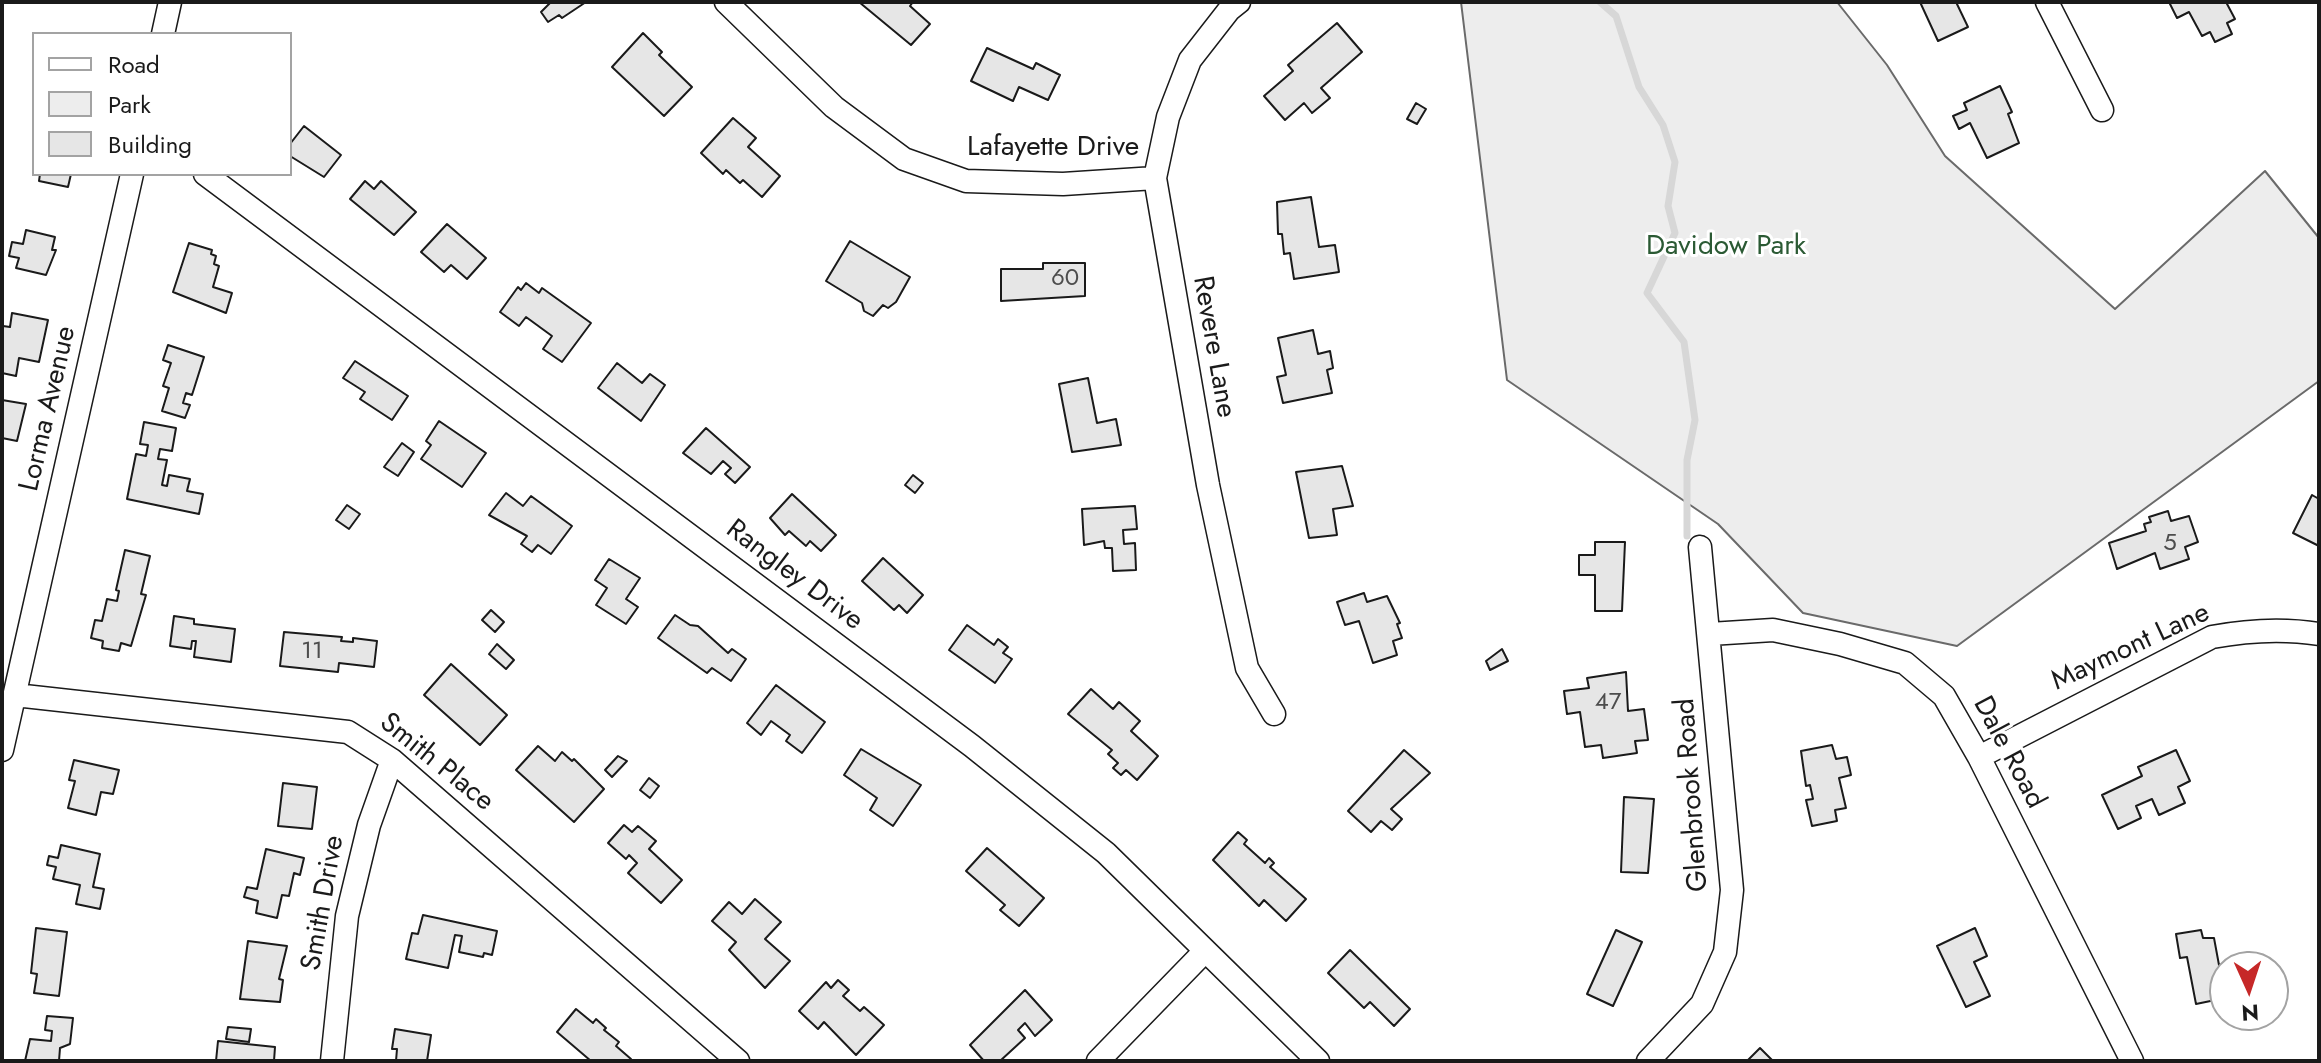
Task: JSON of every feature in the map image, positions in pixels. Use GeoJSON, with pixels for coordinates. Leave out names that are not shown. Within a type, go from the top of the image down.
{"type":"FeatureCollection","features":[{"type":"Feature","properties":{"kind":"street"},"geometry":{"type":"LineString","coordinates":[[163,32],[170,2]]}},
{"type":"Feature","properties":{"kind":"street","name":"Lafayette Drive"},"geometry":{"type":"LineString","coordinates":[[726,2],[834,107],[904,159],[966,181],[1063,184],[1155,178]]}},
{"type":"Feature","properties":{"kind":"street","name":"Revere Lane"},"geometry":{"type":"LineString","coordinates":[[1239,2],[1229,10],[1190,60],[1168,117],[1155,178],[1208,485],[1247,668],[1274,714]]}},
{"type":"Feature","properties":{"kind":"street"},"geometry":{"type":"LineString","coordinates":[[2047,2],[2102,110]]}},
{"type":"Feature","properties":{"kind":"street","name":"Lorma Avenue"},"geometry":{"type":"LineString","coordinates":[[2,750],[132,176]]}},
{"type":"Feature","properties":{"kind":"street","name":"Rangley Drive"},"geometry":{"type":"LineString","coordinates":[[208,176],[972,746],[1106,853],[1318,1061]]}},
{"type":"Feature","properties":{"kind":"street","name":"Glenbrook Road"},"geometry":{"type":"LineString","coordinates":[[1648,1061],[1702,1004],[1725,952],[1732,890],[1700,547]]}},
{"type":"Feature","properties":{"kind":"street","name":"Maymont Lane"},"geometry":{"type":"LineString","coordinates":[[1979,757],[2212,637],[2251,630],[2290,629],[2319,634]]}},
{"type":"Feature","properties":{"kind":"street","name":"Dale Road"},"geometry":{"type":"LineString","coordinates":[[1710,634],[1773,630],[1840,644],[1905,663],[1944,696],[1979,757],[2132,1061]]}},
{"type":"Feature","properties":{"kind":"street","name":"Smith Place"},"geometry":{"type":"LineString","coordinates":[[15,695],[348,732],[392,760],[738,1061]]}},
{"type":"Feature","properties":{"kind":"street","name":"Smith Drive"},"geometry":{"type":"LineString","coordinates":[[332,1061],[347,916],[369,825],[392,760]]}},
{"type":"Feature","properties":{"kind":"street"},"geometry":{"type":"LineString","coordinates":[[1098,1061],[1205,951]]}},
{"type":"Feature","properties":{"kind":"green space","name":"Davidow Park"},"geometry":{"type":"Polygon","coordinates":[[[1461,2],[1837,2],[1887,65],[1945,156],[2115,309],[2265,171],[2319,238],[2319,381],[1957,646],[1803,613],[1718,524],[1507,380],[1461,2]]]}},
{"type":"Feature","properties":{"kind":"building"},"geometry":{"type":"Polygon","coordinates":[[[551,2],[586,2],[562,18],[559,15],[548,22],[541,12],[551,2]]]}},
{"type":"Feature","properties":{"kind":"building"},"geometry":{"type":"Polygon","coordinates":[[[859,2],[913,2],[910,6],[930,24],[911,45],[859,2]]]}},
{"type":"Feature","properties":{"kind":"building"},"geometry":{"type":"Polygon","coordinates":[[[1920,2],[1956,2],[1968,27],[1938,41],[1920,2]]]}},
{"type":"Feature","properties":{"kind":"building"},"geometry":{"type":"Polygon","coordinates":[[[2169,2],[2226,2],[2235,19],[2227,23],[2232,34],[2215,42],[2210,32],[2202,36],[2189,12],[2177,18],[2169,2]]]}},
{"type":"Feature","properties":{"kind":"building"},"geometry":{"type":"Polygon","coordinates":[[[1337,23],[1362,52],[1321,88],[1330,98],[1312,113],[1304,103],[1285,120],[1264,96],[1293,71],[1288,65],[1337,23]]]}},
{"type":"Feature","properties":{"kind":"building"},"geometry":{"type":"Polygon","coordinates":[[[643,33],[662,52],[659,55],[692,87],[664,116],[612,67],[643,33]]]}},
{"type":"Feature","properties":{"kind":"building"},"geometry":{"type":"Polygon","coordinates":[[[987,48],[1033,69],[1036,63],[1060,75],[1048,100],[1019,87],[1013,101],[971,81],[987,48]]]}},
{"type":"Feature","properties":{"kind":"building"},"geometry":{"type":"Polygon","coordinates":[[[2000,86],[2012,112],[2008,114],[2019,143],[1987,158],[1970,123],[1959,129],[1953,116],[1967,110],[1964,103],[2000,86]]]}},
{"type":"Feature","properties":{"kind":"building"},"geometry":{"type":"Polygon","coordinates":[[[1416,103],[1426,109],[1417,124],[1407,119],[1416,103]]]}},
{"type":"Feature","properties":{"kind":"building"},"geometry":{"type":"Polygon","coordinates":[[[733,118],[756,138],[748,147],[780,176],[762,197],[743,180],[740,183],[726,170],[723,174],[701,153],[733,118]]]}},
{"type":"Feature","properties":{"kind":"building"},"geometry":{"type":"Polygon","coordinates":[[[304,126],[341,155],[324,177],[292,157],[292,141],[304,126]]]}},
{"type":"Feature","properties":{"kind":"building"},"geometry":{"type":"Polygon","coordinates":[[[40,176],[71,176],[68,187],[39,181],[40,176]]]}},
{"type":"Feature","properties":{"kind":"building"},"geometry":{"type":"Polygon","coordinates":[[[365,181],[374,189],[381,181],[416,212],[394,235],[350,199],[365,181]]]}},
{"type":"Feature","properties":{"kind":"building"},"geometry":{"type":"Polygon","coordinates":[[[1311,197],[1319,247],[1335,245],[1339,272],[1294,279],[1290,253],[1284,254],[1282,234],[1278,234],[1277,202],[1311,197]]]}},
{"type":"Feature","properties":{"kind":"building"},"geometry":{"type":"Polygon","coordinates":[[[447,224],[486,258],[467,279],[451,265],[444,272],[421,252],[447,224]]]}},
{"type":"Feature","properties":{"kind":"building"},"geometry":{"type":"Polygon","coordinates":[[[26,230],[55,237],[52,250],[56,250],[46,275],[16,268],[19,258],[9,256],[12,242],[23,244],[26,230]]]}},
{"type":"Feature","properties":{"kind":"building"},"geometry":{"type":"Polygon","coordinates":[[[850,241],[910,277],[896,302],[888,308],[883,305],[873,316],[864,311],[862,303],[826,281],[850,241]]]}},
{"type":"Feature","properties":{"kind":"building"},"geometry":{"type":"Polygon","coordinates":[[[189,243],[212,250],[211,254],[216,256],[214,264],[219,266],[213,287],[232,293],[226,313],[173,292],[189,243]]]}},
{"type":"Feature","properties":{"kind":"building"},"geometry":{"type":"Polygon","coordinates":[[[1043,263],[1085,263],[1085,296],[1001,301],[1001,269],[1043,269],[1043,263]]]}},
{"type":"Feature","properties":{"kind":"building"},"geometry":{"type":"Polygon","coordinates":[[[526,283],[539,293],[542,288],[591,323],[562,362],[543,349],[552,336],[526,317],[519,326],[500,312],[518,287],[521,290],[526,283]]]}},
{"type":"Feature","properties":{"kind":"building"},"geometry":{"type":"Polygon","coordinates":[[[12,313],[48,320],[39,362],[19,358],[16,376],[2,373],[3,326],[10,327],[12,313]]]}},
{"type":"Feature","properties":{"kind":"building"},"geometry":{"type":"Polygon","coordinates":[[[1313,330],[1318,354],[1330,351],[1333,368],[1327,370],[1332,393],[1283,403],[1277,377],[1286,375],[1278,338],[1313,330]]]}},
{"type":"Feature","properties":{"kind":"building"},"geometry":{"type":"Polygon","coordinates":[[[168,345],[204,357],[192,395],[186,393],[183,403],[190,405],[185,418],[162,411],[169,388],[163,386],[171,363],[163,360],[168,345]]]}},
{"type":"Feature","properties":{"kind":"building"},"geometry":{"type":"Polygon","coordinates":[[[355,361],[408,396],[392,420],[360,399],[365,392],[343,378],[355,361]]]}},
{"type":"Feature","properties":{"kind":"building"},"geometry":{"type":"Polygon","coordinates":[[[617,363],[642,383],[650,374],[665,385],[641,421],[598,388],[617,363]]]}},
{"type":"Feature","properties":{"kind":"building"},"geometry":{"type":"Polygon","coordinates":[[[1088,378],[1097,423],[1116,419],[1121,445],[1072,452],[1059,384],[1088,378]]]}},
{"type":"Feature","properties":{"kind":"building"},"geometry":{"type":"Polygon","coordinates":[[[2,400],[26,404],[17,441],[2,438],[2,400]]]}},
{"type":"Feature","properties":{"kind":"building"},"geometry":{"type":"Polygon","coordinates":[[[439,421],[486,453],[462,487],[421,459],[431,445],[426,441],[439,421]]]}},
{"type":"Feature","properties":{"kind":"building"},"geometry":{"type":"Polygon","coordinates":[[[144,422],[176,428],[172,451],[160,449],[158,459],[167,460],[162,485],[167,486],[169,475],[190,479],[187,491],[203,494],[199,514],[127,499],[136,454],[146,456],[148,445],[140,444],[144,422]]]}},
{"type":"Feature","properties":{"kind":"building"},"geometry":{"type":"Polygon","coordinates":[[[706,428],[750,467],[735,483],[725,474],[731,468],[723,461],[711,474],[683,453],[706,428]]]}},
{"type":"Feature","properties":{"kind":"building"},"geometry":{"type":"Polygon","coordinates":[[[402,443],[414,452],[398,476],[384,467],[402,443]]]}},
{"type":"Feature","properties":{"kind":"building"},"geometry":{"type":"Polygon","coordinates":[[[1342,466],[1353,506],[1333,509],[1337,535],[1309,538],[1296,472],[1342,466]]]}},
{"type":"Feature","properties":{"kind":"building"},"geometry":{"type":"Polygon","coordinates":[[[913,475],[923,483],[915,493],[905,485],[913,475]]]}},
{"type":"Feature","properties":{"kind":"building"},"geometry":{"type":"Polygon","coordinates":[[[506,493],[523,506],[531,496],[572,526],[551,554],[538,545],[532,552],[521,544],[527,536],[489,515],[506,493]]]}},
{"type":"Feature","properties":{"kind":"building"},"geometry":{"type":"Polygon","coordinates":[[[792,494],[836,535],[821,551],[810,541],[806,546],[789,531],[785,535],[770,518],[792,494]]]}},
{"type":"Feature","properties":{"kind":"building"},"geometry":{"type":"Polygon","coordinates":[[[2312,495],[2319,499],[2319,546],[2293,533],[2312,495]]]}},
{"type":"Feature","properties":{"kind":"building"},"geometry":{"type":"Polygon","coordinates":[[[347,505],[360,514],[349,529],[336,520],[347,505]]]}},
{"type":"Feature","properties":{"kind":"building"},"geometry":{"type":"Polygon","coordinates":[[[1135,506],[1137,529],[1123,530],[1124,544],[1135,543],[1136,570],[1113,571],[1112,548],[1105,548],[1104,541],[1084,545],[1082,509],[1135,506]]]}},
{"type":"Feature","properties":{"kind":"building"},"geometry":{"type":"Polygon","coordinates":[[[2168,511],[2171,521],[2189,516],[2198,542],[2185,547],[2189,559],[2160,569],[2155,553],[2117,569],[2109,543],[2146,531],[2144,524],[2151,522],[2149,517],[2168,511]]]}},
{"type":"Feature","properties":{"kind":"building"},"geometry":{"type":"Polygon","coordinates":[[[1595,542],[1625,542],[1622,611],[1595,611],[1595,575],[1579,575],[1579,555],[1595,555],[1595,542]]]}},
{"type":"Feature","properties":{"kind":"building"},"geometry":{"type":"Polygon","coordinates":[[[125,550],[150,556],[141,594],[146,595],[131,646],[121,643],[119,651],[102,648],[103,641],[91,638],[95,620],[102,621],[107,599],[117,601],[119,591],[116,590],[125,550]]]}},
{"type":"Feature","properties":{"kind":"building"},"geometry":{"type":"Polygon","coordinates":[[[883,558],[923,595],[907,613],[899,605],[894,610],[862,581],[883,558]]]}},
{"type":"Feature","properties":{"kind":"building"},"geometry":{"type":"Polygon","coordinates":[[[609,559],[640,578],[626,599],[638,607],[626,624],[596,605],[607,588],[595,580],[609,559]]]}},
{"type":"Feature","properties":{"kind":"building"},"geometry":{"type":"Polygon","coordinates":[[[1364,593],[1367,602],[1387,596],[1400,623],[1397,624],[1402,638],[1393,641],[1397,655],[1373,663],[1359,621],[1345,625],[1337,602],[1364,593]]]}},
{"type":"Feature","properties":{"kind":"building"},"geometry":{"type":"Polygon","coordinates":[[[491,610],[504,622],[495,632],[482,620],[491,610]]]}},
{"type":"Feature","properties":{"kind":"building"},"geometry":{"type":"Polygon","coordinates":[[[675,615],[690,625],[698,626],[728,653],[732,649],[746,659],[731,681],[712,668],[707,673],[658,638],[675,615]]]}},
{"type":"Feature","properties":{"kind":"building"},"geometry":{"type":"Polygon","coordinates":[[[174,616],[194,619],[194,624],[235,629],[231,662],[194,657],[196,641],[192,641],[191,649],[170,646],[174,616]]]}},
{"type":"Feature","properties":{"kind":"building"},"geometry":{"type":"Polygon","coordinates":[[[967,625],[994,645],[998,639],[1008,647],[1003,653],[1012,659],[995,683],[949,650],[967,625]]]}},
{"type":"Feature","properties":{"kind":"building"},"geometry":{"type":"Polygon","coordinates":[[[284,632],[342,637],[341,641],[353,642],[353,638],[377,641],[374,667],[339,663],[338,672],[280,666],[284,632]]]}},
{"type":"Feature","properties":{"kind":"building"},"geometry":{"type":"Polygon","coordinates":[[[497,644],[514,660],[506,669],[489,654],[497,644]]]}},
{"type":"Feature","properties":{"kind":"building"},"geometry":{"type":"Polygon","coordinates":[[[1502,649],[1508,661],[1490,670],[1486,661],[1502,649]]]}},
{"type":"Feature","properties":{"kind":"building"},"geometry":{"type":"Polygon","coordinates":[[[451,664],[507,715],[480,745],[424,695],[451,664]]]}},
{"type":"Feature","properties":{"kind":"building"},"geometry":{"type":"Polygon","coordinates":[[[1626,672],[1628,711],[1644,709],[1648,740],[1635,741],[1637,753],[1603,758],[1601,745],[1585,747],[1580,712],[1567,714],[1564,691],[1589,688],[1587,678],[1626,672]]]}},
{"type":"Feature","properties":{"kind":"building"},"geometry":{"type":"Polygon","coordinates":[[[776,685],[825,722],[802,753],[786,741],[790,735],[771,721],[761,735],[747,723],[776,685]]]}},
{"type":"Feature","properties":{"kind":"building"},"geometry":{"type":"Polygon","coordinates":[[[1091,689],[1113,709],[1119,702],[1140,721],[1131,731],[1158,756],[1137,780],[1126,770],[1121,775],[1113,768],[1118,763],[1108,754],[1112,750],[1068,714],[1091,689]]]}},
{"type":"Feature","properties":{"kind":"building"},"geometry":{"type":"Polygon","coordinates":[[[1832,745],[1836,759],[1847,757],[1851,775],[1839,778],[1846,808],[1835,810],[1837,821],[1812,826],[1806,800],[1813,799],[1810,785],[1806,786],[1801,751],[1832,745]]]}},
{"type":"Feature","properties":{"kind":"building"},"geometry":{"type":"Polygon","coordinates":[[[538,746],[555,761],[562,752],[572,761],[574,759],[604,789],[574,822],[516,770],[538,746]]]}},
{"type":"Feature","properties":{"kind":"building"},"geometry":{"type":"Polygon","coordinates":[[[861,749],[921,785],[893,826],[870,810],[877,798],[844,775],[861,749]]]}},
{"type":"Feature","properties":{"kind":"building"},"geometry":{"type":"Polygon","coordinates":[[[1404,750],[1430,773],[1391,809],[1402,819],[1392,830],[1381,821],[1371,832],[1348,811],[1404,750]]]}},
{"type":"Feature","properties":{"kind":"building"},"geometry":{"type":"Polygon","coordinates":[[[2176,750],[2190,781],[2178,787],[2185,803],[2159,815],[2152,799],[2136,806],[2141,818],[2118,829],[2102,795],[2142,776],[2138,767],[2176,750]]]}},
{"type":"Feature","properties":{"kind":"building"},"geometry":{"type":"Polygon","coordinates":[[[618,756],[627,761],[612,777],[605,770],[618,756]]]}},
{"type":"Feature","properties":{"kind":"building"},"geometry":{"type":"Polygon","coordinates":[[[74,760],[119,770],[113,794],[101,792],[96,815],[68,808],[75,781],[69,780],[74,760]]]}},
{"type":"Feature","properties":{"kind":"building"},"geometry":{"type":"Polygon","coordinates":[[[649,778],[659,786],[650,798],[640,790],[649,778]]]}},
{"type":"Feature","properties":{"kind":"building"},"geometry":{"type":"Polygon","coordinates":[[[283,783],[317,787],[312,829],[278,826],[283,783]]]}},
{"type":"Feature","properties":{"kind":"building"},"geometry":{"type":"Polygon","coordinates":[[[1624,797],[1654,799],[1648,873],[1621,872],[1624,797]]]}},
{"type":"Feature","properties":{"kind":"building"},"geometry":{"type":"Polygon","coordinates":[[[624,825],[632,832],[638,826],[656,841],[649,849],[682,880],[661,903],[628,873],[637,863],[629,855],[626,859],[608,843],[624,825]]]}},
{"type":"Feature","properties":{"kind":"building"},"geometry":{"type":"Polygon","coordinates":[[[1238,832],[1247,840],[1244,844],[1265,863],[1269,858],[1274,863],[1270,867],[1306,899],[1286,921],[1264,900],[1259,906],[1213,860],[1238,832]]]}},
{"type":"Feature","properties":{"kind":"building"},"geometry":{"type":"Polygon","coordinates":[[[61,845],[100,854],[93,887],[104,889],[100,909],[76,904],[80,885],[53,879],[56,867],[47,865],[49,856],[58,858],[61,845]]]}},
{"type":"Feature","properties":{"kind":"building"},"geometry":{"type":"Polygon","coordinates":[[[987,848],[1044,898],[1019,926],[1000,910],[1005,905],[966,871],[987,848]]]}},
{"type":"Feature","properties":{"kind":"building"},"geometry":{"type":"Polygon","coordinates":[[[266,849],[304,858],[300,875],[294,873],[289,896],[282,895],[277,918],[256,913],[258,901],[244,897],[247,887],[257,889],[266,849]]]}},
{"type":"Feature","properties":{"kind":"building"},"geometry":{"type":"Polygon","coordinates":[[[755,899],[781,922],[765,939],[790,961],[765,988],[729,950],[736,942],[712,921],[729,902],[742,914],[755,899]]]}},
{"type":"Feature","properties":{"kind":"building"},"geometry":{"type":"Polygon","coordinates":[[[423,915],[497,931],[492,955],[484,953],[483,957],[459,952],[462,936],[455,935],[448,968],[406,959],[412,933],[418,934],[423,915]]]}},
{"type":"Feature","properties":{"kind":"building"},"geometry":{"type":"Polygon","coordinates":[[[36,928],[67,932],[59,996],[34,993],[37,974],[31,973],[36,928]]]}},
{"type":"Feature","properties":{"kind":"building"},"geometry":{"type":"Polygon","coordinates":[[[1975,928],[1987,956],[1974,962],[1990,996],[1966,1007],[1937,946],[1975,928]]]}},
{"type":"Feature","properties":{"kind":"building"},"geometry":{"type":"Polygon","coordinates":[[[1616,930],[1642,942],[1613,1006],[1587,994],[1616,930]]]}},
{"type":"Feature","properties":{"kind":"building"},"geometry":{"type":"Polygon","coordinates":[[[2201,930],[2203,938],[2214,938],[2216,951],[2209,951],[2209,1001],[2196,1004],[2187,957],[2180,958],[2176,934],[2201,930]]]}},
{"type":"Feature","properties":{"kind":"building"},"geometry":{"type":"Polygon","coordinates":[[[248,941],[287,946],[279,979],[283,980],[280,1002],[240,999],[248,941]]]}},
{"type":"Feature","properties":{"kind":"building"},"geometry":{"type":"Polygon","coordinates":[[[1350,950],[1410,1009],[1394,1026],[1370,1002],[1364,1008],[1328,973],[1350,950]]]}},
{"type":"Feature","properties":{"kind":"building"},"geometry":{"type":"Polygon","coordinates":[[[838,980],[849,990],[843,996],[860,1011],[864,1007],[884,1025],[856,1055],[824,1022],[818,1029],[799,1011],[826,982],[831,988],[838,980]]]}},
{"type":"Feature","properties":{"kind":"building"},"geometry":{"type":"Polygon","coordinates":[[[1025,990],[1052,1020],[1035,1036],[1025,1023],[1018,1030],[1025,1038],[1000,1061],[984,1061],[970,1045],[1025,990]]]}},
{"type":"Feature","properties":{"kind":"building"},"geometry":{"type":"Polygon","coordinates":[[[576,1009],[593,1023],[596,1019],[606,1028],[604,1030],[619,1042],[616,1046],[631,1059],[591,1061],[557,1032],[576,1009]]]}},
{"type":"Feature","properties":{"kind":"building"},"geometry":{"type":"Polygon","coordinates":[[[47,1016],[73,1018],[70,1044],[60,1048],[59,1061],[25,1061],[30,1039],[51,1041],[52,1031],[45,1030],[47,1016]]]}},
{"type":"Feature","properties":{"kind":"building"},"geometry":{"type":"Polygon","coordinates":[[[228,1027],[251,1029],[249,1042],[226,1039],[228,1027]]]}},
{"type":"Feature","properties":{"kind":"building"},"geometry":{"type":"Polygon","coordinates":[[[395,1029],[431,1035],[427,1061],[396,1061],[397,1049],[392,1049],[395,1029]]]}},
{"type":"Feature","properties":{"kind":"building"},"geometry":{"type":"Polygon","coordinates":[[[218,1041],[275,1047],[274,1061],[216,1061],[218,1041]]]}},
{"type":"Feature","properties":{"kind":"building"},"geometry":{"type":"Polygon","coordinates":[[[1760,1048],[1773,1061],[1747,1061],[1760,1048]]]}},
{"type":"Feature","properties":{"kind":"waterway"},"geometry":{"type":"LineString","coordinates":[[1600,2],[1616,16],[1639,87],[1663,125],[1675,162],[1668,206],[1675,233],[1647,293],[1684,342],[1695,420],[1687,460],[1687,536]]}}]}
